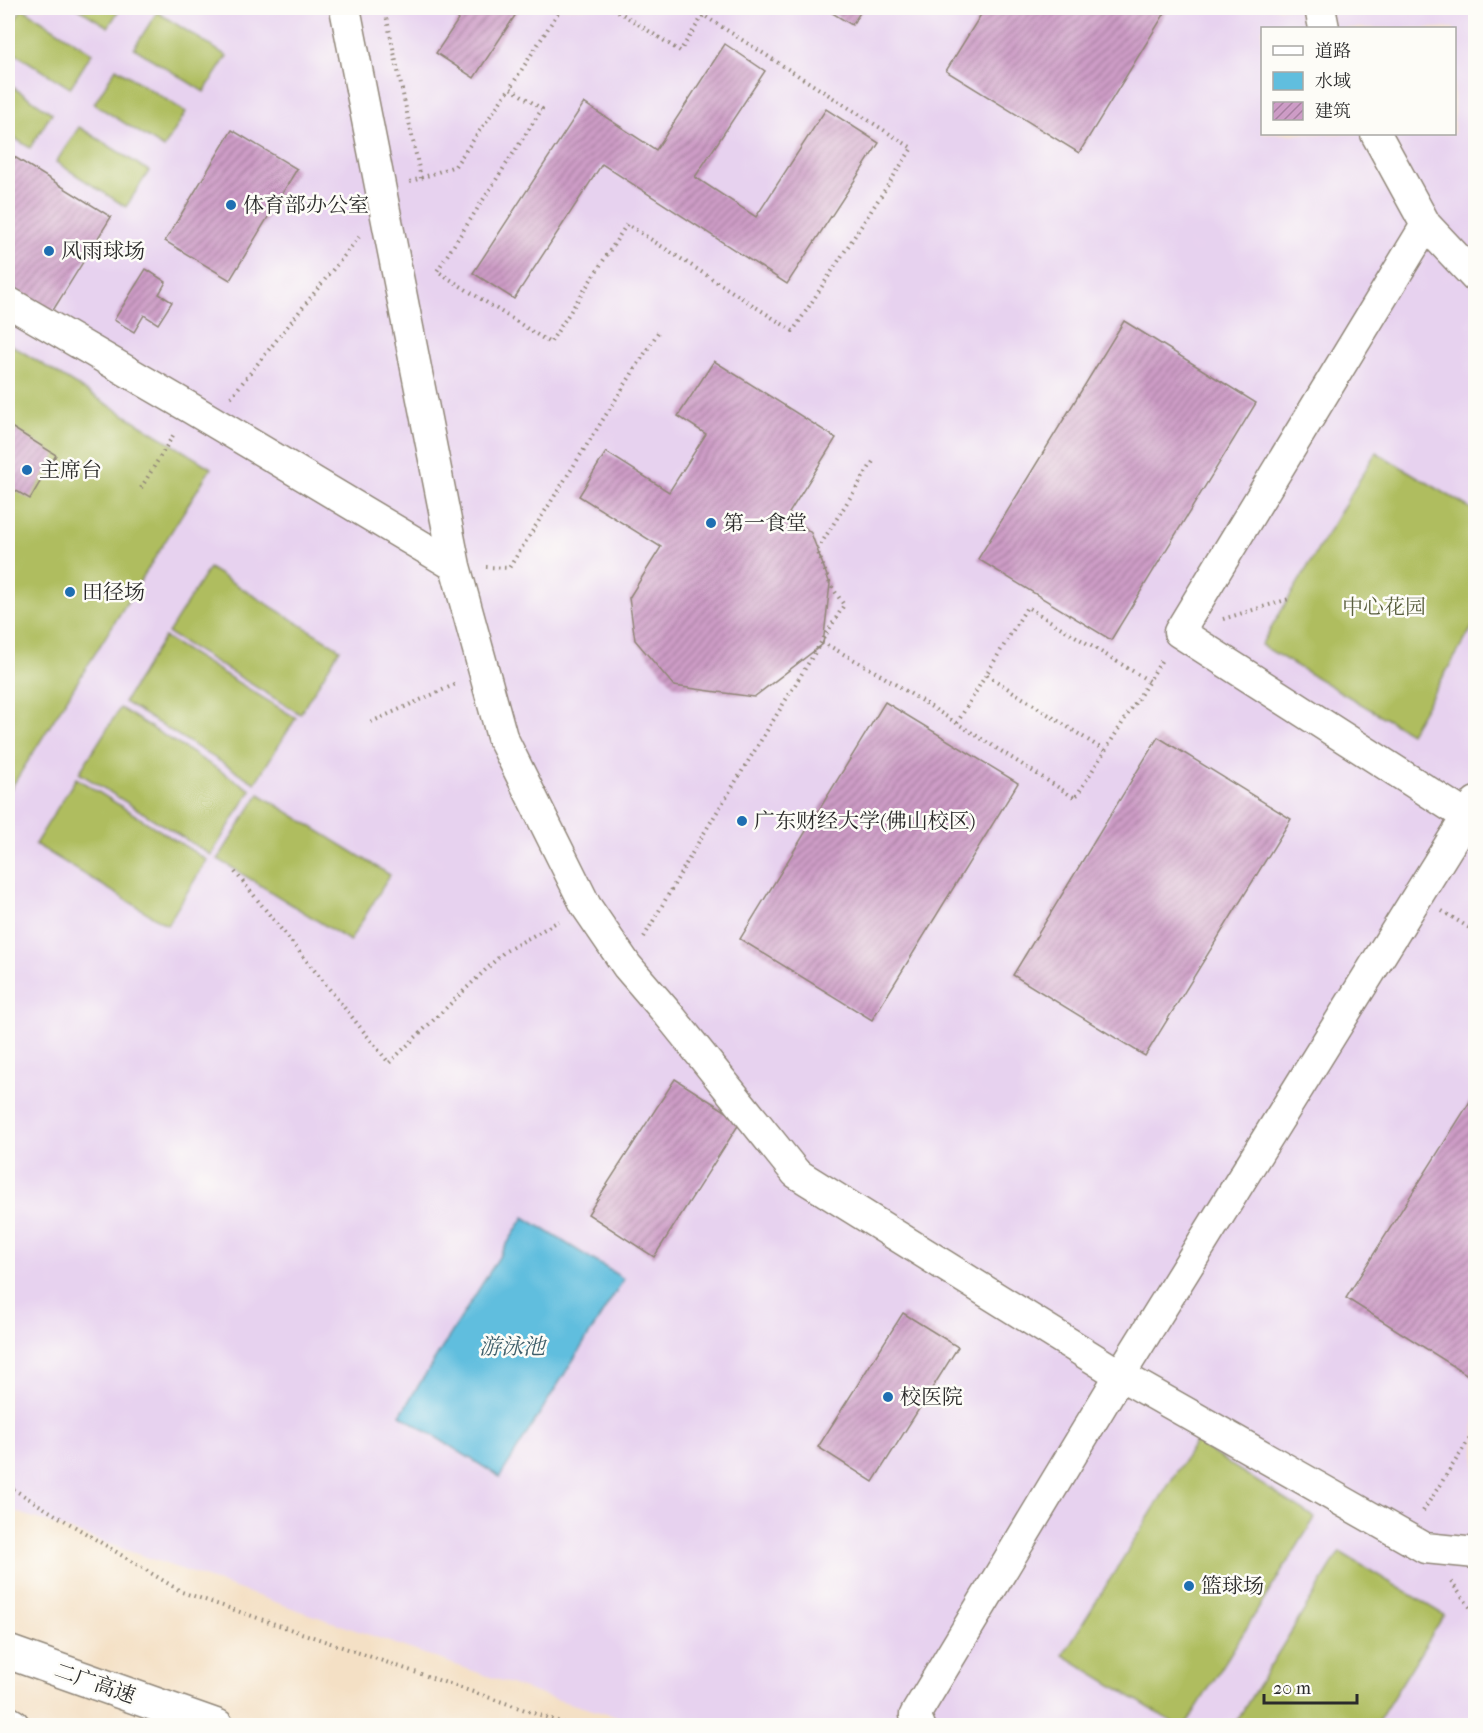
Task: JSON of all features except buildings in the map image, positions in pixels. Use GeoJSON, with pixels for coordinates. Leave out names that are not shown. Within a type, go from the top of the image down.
{"type":"FeatureCollection","features":[{"type":"Feature","properties":{"kind":"highway","name":"二广高速"},"geometry":{"type":"LineString","coordinates":[[8,1652],[217,1725]]}},
{"type":"Feature","properties":{"kind":"highway"},"geometry":{"type":"LineString","coordinates":[[8,1723],[14,1725]]}},
{"type":"Feature","properties":{"kind":"street"},"geometry":{"type":"LineString","coordinates":[[345,8],[455,566],[502,736],[585,906],[627,966],[796,1173],[1120,1375],[1425,1548],[1476,1553]]}},
{"type":"Feature","properties":{"kind":"street"},"geometry":{"type":"LineString","coordinates":[[1320,8],[1324,27]]}},
{"type":"Feature","properties":{"kind":"street"},"geometry":{"type":"LineString","coordinates":[[1377,135],[1426,225],[1476,278]]}},
{"type":"Feature","properties":{"kind":"street"},"geometry":{"type":"LineString","coordinates":[[920,1725],[915,1715],[1120,1375],[1471,809],[1179,632],[1426,225]]}},
{"type":"Feature","properties":{"kind":"street"},"geometry":{"type":"LineString","coordinates":[[8,302],[455,566]]}},
{"type":"Feature","properties":{"kind":"path"},"geometry":{"type":"LineString","coordinates":[[391,8],[386,15],[421,178]]}},
{"type":"Feature","properties":{"kind":"path"},"geometry":{"type":"LineString","coordinates":[[141,488],[382,199],[421,178],[455,166],[510,88],[561,8]]}},
{"type":"Feature","properties":{"kind":"path"},"geometry":{"type":"LineString","coordinates":[[613,8],[680,51],[708,8]]}},
{"type":"Feature","properties":{"kind":"path"},"geometry":{"type":"LineString","coordinates":[[510,88],[542,109],[437,271],[549,343],[627,224],[793,331],[912,148],[703,15]]}},
{"type":"Feature","properties":{"kind":"path"},"geometry":{"type":"LineString","coordinates":[[455,566],[509,568],[659,331]]}},
{"type":"Feature","properties":{"kind":"path"},"geometry":{"type":"LineString","coordinates":[[627,966],[698,843],[844,605],[830,584],[818,550],[874,460]]}},
{"type":"Feature","properties":{"kind":"path"},"geometry":{"type":"LineString","coordinates":[[822,642],[876,672],[1075,798],[1179,632],[1288,599]]}},
{"type":"Feature","properties":{"kind":"path"},"geometry":{"type":"LineString","coordinates":[[957,723],[1028,607],[1149,681]]}},
{"type":"Feature","properties":{"kind":"path"},"geometry":{"type":"LineString","coordinates":[[371,722],[484,672]]}},
{"type":"Feature","properties":{"kind":"path"},"geometry":{"type":"LineString","coordinates":[[987,675],[1105,751]]}},
{"type":"Feature","properties":{"kind":"path"},"geometry":{"type":"LineString","coordinates":[[235,872],[389,1063],[504,952],[585,906]]}},
{"type":"Feature","properties":{"kind":"path"},"geometry":{"type":"LineString","coordinates":[[1418,896],[1476,932]]}},
{"type":"Feature","properties":{"kind":"path"},"geometry":{"type":"LineString","coordinates":[[1407,1537],[1476,1429]]}},
{"type":"Feature","properties":{"kind":"path"},"geometry":{"type":"LineString","coordinates":[[8,1486],[182,1592],[573,1725]]}},
{"type":"Feature","properties":{"kind":"shaded area","name":"广东财经大学(佛山校区)"},"geometry":{"type":"Polygon","coordinates":[[[8,8],[1475,8],[1475,1725],[645,1725],[548,1697],[8,1509],[8,8]]]}},
{"type":"Feature","properties":{"kind":"green space"},"geometry":{"type":"Polygon","coordinates":[[[22,8],[92,53],[70,88],[8,49],[8,32],[22,8]]]}},
{"type":"Feature","properties":{"kind":"green space"},"geometry":{"type":"Polygon","coordinates":[[[77,8],[121,8],[108,27],[77,8]]]}},
{"type":"Feature","properties":{"kind":"green space"},"geometry":{"type":"Polygon","coordinates":[[[157,12],[227,56],[204,92],[134,48],[157,12]]]}},
{"type":"Feature","properties":{"kind":"green space"},"geometry":{"type":"Polygon","coordinates":[[[116,68],[186,112],[164,148],[94,104],[116,68]]]}},
{"type":"Feature","properties":{"kind":"green space"},"geometry":{"type":"Polygon","coordinates":[[[8,84],[52,113],[30,148],[8,134],[8,84]]]}},
{"type":"Feature","properties":{"kind":"green space"},"geometry":{"type":"Polygon","coordinates":[[[79,127],[149,171],[126,207],[56,162],[79,127]]]}},
{"type":"Feature","properties":{"kind":"green space","name":"田径场"},"geometry":{"type":"Polygon","coordinates":[[[8,343],[211,468],[8,793],[8,343]]]}},
{"type":"Feature","properties":{"kind":"green space","name":"中心花园"},"geometry":{"type":"Polygon","coordinates":[[[1376,452],[1475,511],[1475,623],[1410,733],[1261,645],[1376,452]]]}},
{"type":"Feature","properties":{"kind":"green space"},"geometry":{"type":"Polygon","coordinates":[[[209,568],[340,649],[300,714],[168,633],[209,568]]]}},
{"type":"Feature","properties":{"kind":"green space"},"geometry":{"type":"Polygon","coordinates":[[[164,637],[296,718],[255,783],[124,702],[164,637]]]}},
{"type":"Feature","properties":{"kind":"green space"},"geometry":{"type":"Polygon","coordinates":[[[120,708],[251,790],[211,855],[79,773],[120,708]]]}},
{"type":"Feature","properties":{"kind":"green space"},"geometry":{"type":"Polygon","coordinates":[[[76,778],[207,860],[167,925],[35,844],[76,778]]]}},
{"type":"Feature","properties":{"kind":"green space"},"geometry":{"type":"Polygon","coordinates":[[[259,794],[390,875],[350,941],[218,859],[259,794]]]}},
{"type":"Feature","properties":{"kind":"green space","name":"篮球场"},"geometry":{"type":"Polygon","coordinates":[[[1195,1442],[1315,1518],[1186,1725],[1177,1725],[1063,1655],[1195,1442]]]}},
{"type":"Feature","properties":{"kind":"green space","name":"篮球场"},"geometry":{"type":"Polygon","coordinates":[[[1340,1552],[1444,1615],[1376,1725],[1234,1725],[1340,1552]]]}},
{"type":"Feature","properties":{"kind":"water","name":"游泳池"},"geometry":{"type":"Polygon","coordinates":[[[524,1217],[624,1279],[500,1477],[400,1415],[524,1217]]]}},
{"type":"Feature","properties":{"kind":"place","name":"体育部办公室"},"geometry":{"type":"Point","coordinates":[231,205]}},
{"type":"Feature","properties":{"kind":"place","name":"风雨球场"},"geometry":{"type":"Point","coordinates":[49,251]}},
{"type":"Feature","properties":{"kind":"place","name":"主席台"},"geometry":{"type":"Point","coordinates":[27,470]}},
{"type":"Feature","properties":{"kind":"place","name":"第一食堂"},"geometry":{"type":"Point","coordinates":[711,523]}},
{"type":"Feature","properties":{"kind":"place","name":"田径场"},"geometry":{"type":"Point","coordinates":[70,592]}},
{"type":"Feature","properties":{"kind":"place","name":"广东财经大学(佛山校区)"},"geometry":{"type":"Point","coordinates":[742,821]}},
{"type":"Feature","properties":{"kind":"place","name":"校医院"},"geometry":{"type":"Point","coordinates":[888,1397]}},
{"type":"Feature","properties":{"kind":"place","name":"篮球场"},"geometry":{"type":"Point","coordinates":[1189,1586]}}]}
